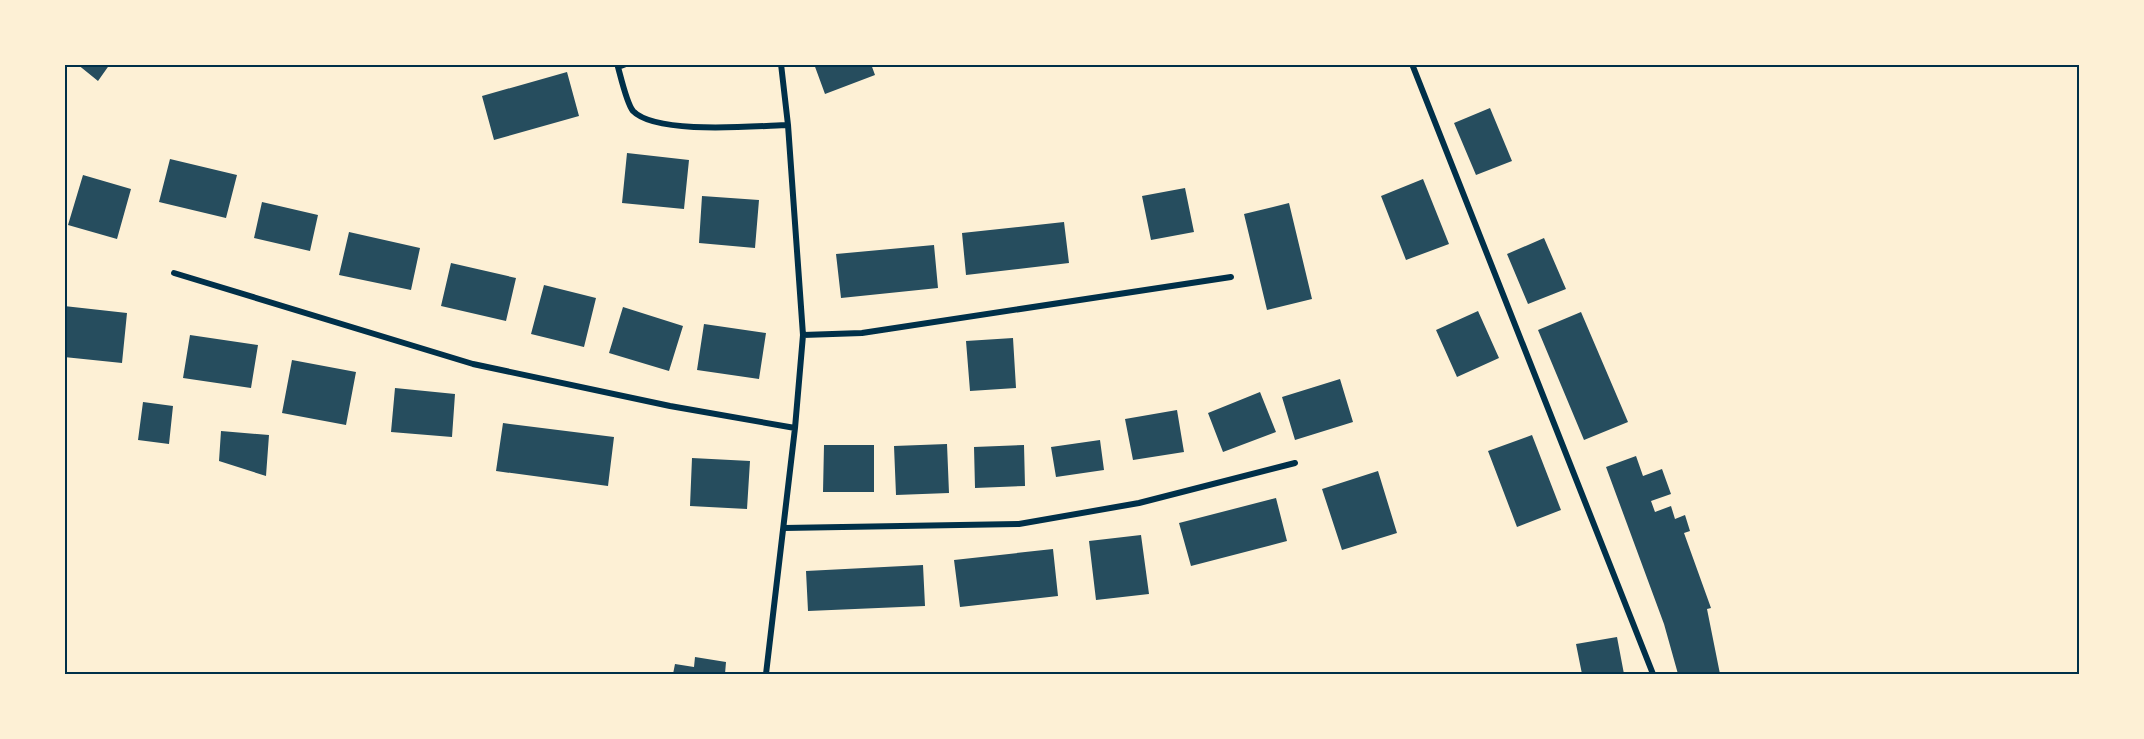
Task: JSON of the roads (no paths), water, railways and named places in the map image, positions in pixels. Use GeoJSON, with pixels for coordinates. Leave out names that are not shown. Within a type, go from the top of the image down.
{"type":"FeatureCollection","features":[{"type":"Feature","properties":{"kind":"street"},"geometry":{"type":"LineString","coordinates":[[626,64],[618,67],[632,110],[647,121],[706,128],[788,125]]}},
{"type":"Feature","properties":{"kind":"street"},"geometry":{"type":"LineString","coordinates":[[765,675],[784,528],[803,335],[788,125],[781,64]]}},
{"type":"Feature","properties":{"kind":"street"},"geometry":{"type":"LineString","coordinates":[[1413,64],[1653,675]]}},
{"type":"Feature","properties":{"kind":"street"},"geometry":{"type":"LineString","coordinates":[[174,273],[473,364],[670,406],[795,428]]}},
{"type":"Feature","properties":{"kind":"street"},"geometry":{"type":"LineString","coordinates":[[803,335],[862,333],[1231,277]]}},
{"type":"Feature","properties":{"kind":"street"},"geometry":{"type":"LineString","coordinates":[[784,528],[1019,524],[1139,503],[1295,463]]}}]}
